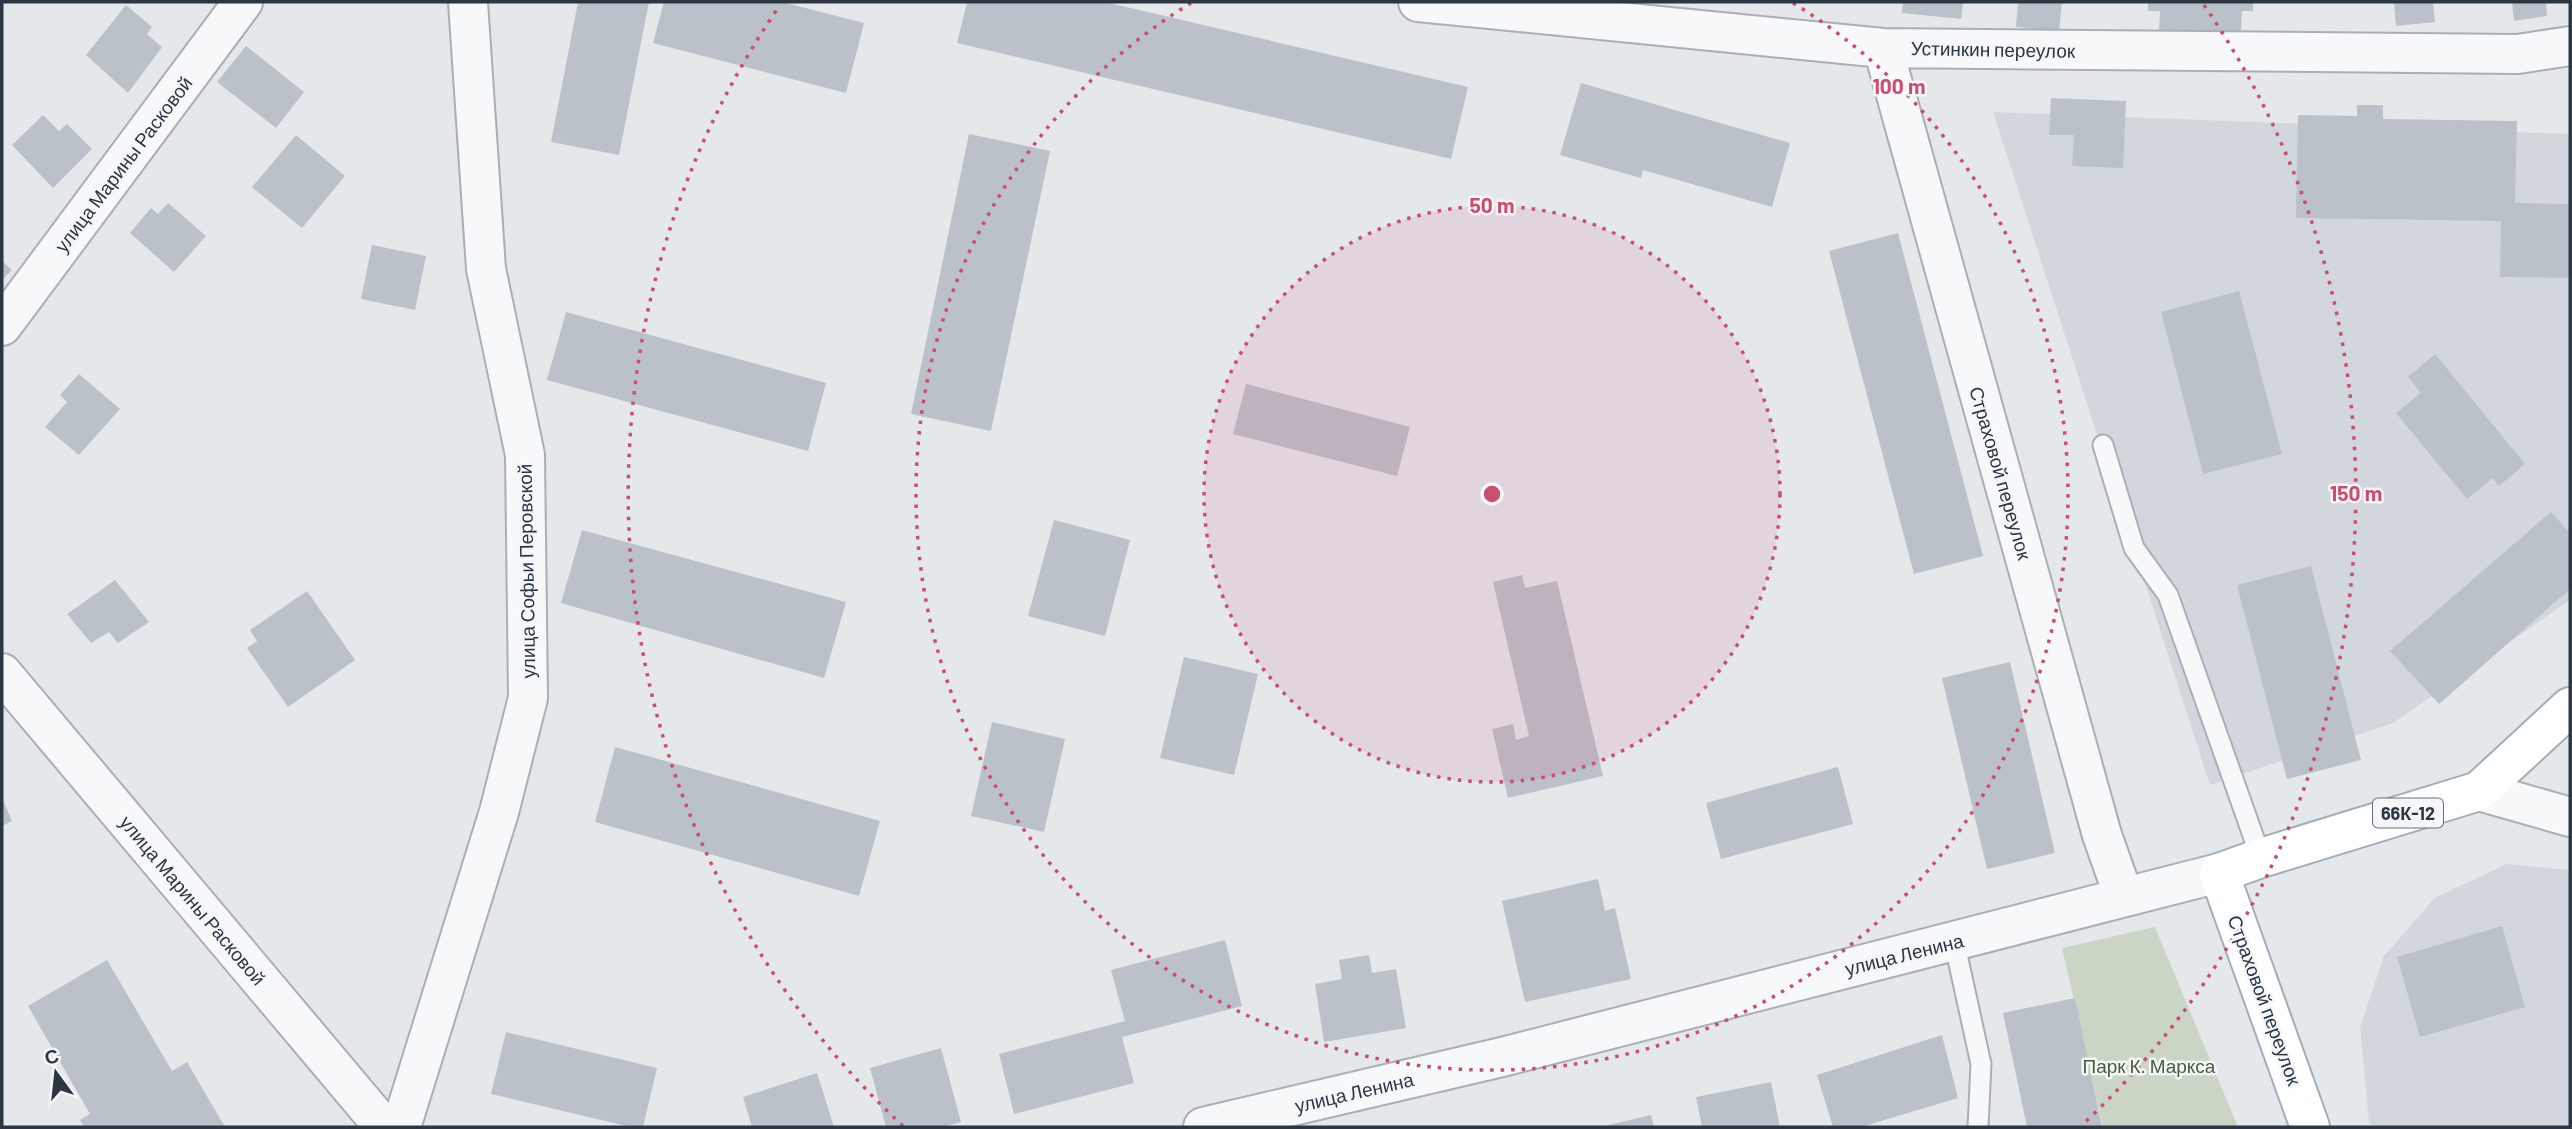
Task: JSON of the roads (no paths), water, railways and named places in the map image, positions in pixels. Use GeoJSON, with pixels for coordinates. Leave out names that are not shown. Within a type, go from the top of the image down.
{"type":"FeatureCollection","features":[{"type":"Feature","properties":{"kind":"main road","name":"улица Ленина"},"geometry":{"type":"LineString","coordinates":[[2219,873],[2479,791],[2570,707]]}},
{"type":"Feature","properties":{"kind":"main road","name":"Страховой переулок"},"geometry":{"type":"LineString","coordinates":[[2219,873],[2310,1127]]}},
{"type":"Feature","properties":{"kind":"street","name":"улица Марины Расковой"},"geometry":{"type":"LineString","coordinates":[[2,326],[243,2]]}},
{"type":"Feature","properties":{"kind":"street","name":"улица Софьи Перовской"},"geometry":{"type":"LineString","coordinates":[[401,1127],[499,812],[528,698],[525,455],[486,269],[468,2]]}},
{"type":"Feature","properties":{"kind":"street","name":"Устинкин переулок"},"geometry":{"type":"LineString","coordinates":[[1418,2],[1883,48],[2518,54],[2570,46]]}},
{"type":"Feature","properties":{"kind":"street","name":"Страховой переулок"},"geometry":{"type":"LineString","coordinates":[[1883,48],[2102,835],[2124,897]]}},
{"type":"Feature","properties":{"kind":"street","name":"улица Марины Расковой"},"geometry":{"type":"LineString","coordinates":[[2,673],[384,1127]]}},
{"type":"Feature","properties":{"kind":"street"},"geometry":{"type":"LineString","coordinates":[[2479,791],[2570,817]]}},
{"type":"Feature","properties":{"kind":"street","name":"улица Ленина"},"geometry":{"type":"LineString","coordinates":[[1203,1127],[1502,1057],[2219,873]]}},
{"type":"Feature","properties":{"kind":"lane"},"geometry":{"type":"LineString","coordinates":[[2103,445],[2134,548],[2168,595],[2261,858]]}},
{"type":"Feature","properties":{"kind":"lane"},"geometry":{"type":"LineString","coordinates":[[1954,941],[1981,1064],[1978,1127]]}},
{"type":"Feature","properties":{"kind":"park label","name":"Парк К. Маркса"},"geometry":{"type":"Point","coordinates":[2149,1065]}}]}
